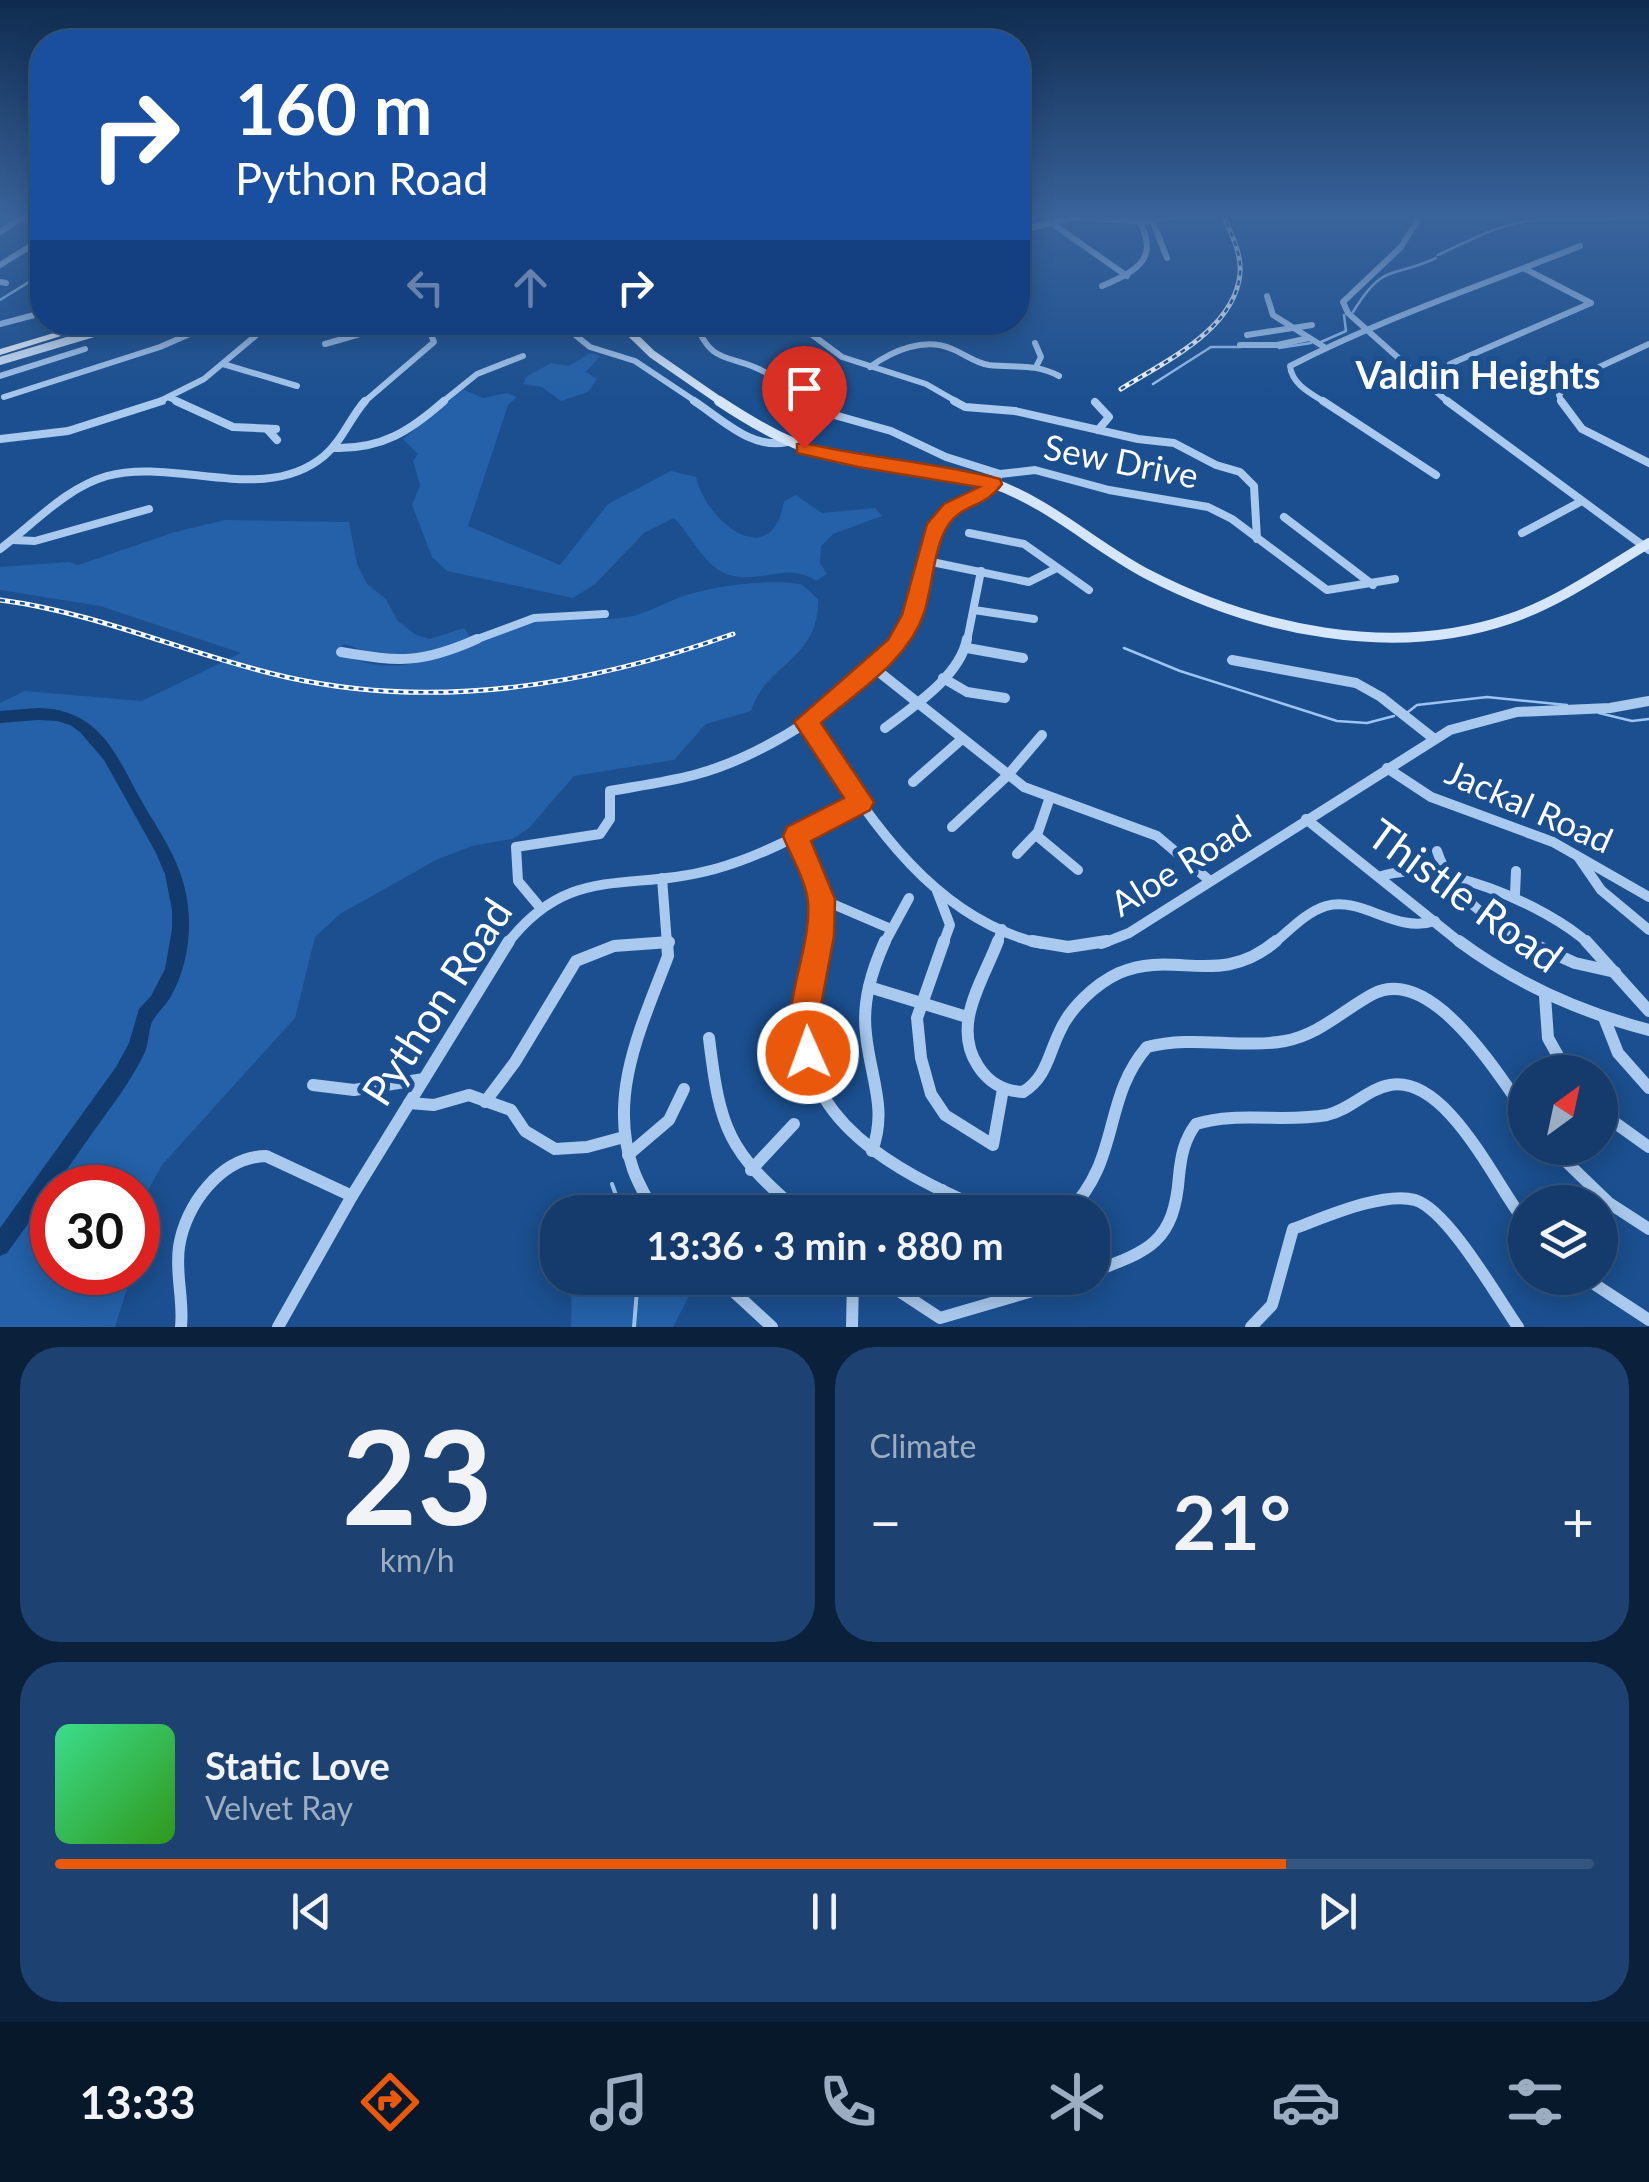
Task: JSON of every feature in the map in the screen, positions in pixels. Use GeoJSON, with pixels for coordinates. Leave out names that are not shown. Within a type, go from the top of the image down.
{"type":"FeatureCollection","features":[{"type":"Feature","properties":{"kind":"main road"},"geometry":{"type":"LineString","coordinates":[[0,349],[42,335]]}},
{"type":"Feature","properties":{"kind":"main road"},"geometry":{"type":"LineString","coordinates":[[0,349],[53,335]]}},
{"type":"Feature","properties":{"kind":"main road"},"geometry":{"type":"LineString","coordinates":[[0,361],[87,335]]}},
{"type":"Feature","properties":{"kind":"main road"},"geometry":{"type":"LineString","coordinates":[[633,335],[653,354],[746,420],[787,442],[840,458],[996,479],[1134,567],[1188,594],[1267,620],[1354,635],[1447,633],[1507,620],[1647,547]]}},
{"type":"Feature","properties":{"kind":"street"},"geometry":{"type":"LineString","coordinates":[[1102,286],[1125,277]]}},
{"type":"Feature","properties":{"kind":"street"},"geometry":{"type":"LineString","coordinates":[[1368,277],[1344,299],[1348,313],[1442,399],[1647,547]]}},
{"type":"Feature","properties":{"kind":"street"},"geometry":{"type":"LineString","coordinates":[[1436,475],[1294,380],[1289,370],[1293,363],[1364,328],[1501,277]]}},
{"type":"Feature","properties":{"kind":"street"},"geometry":{"type":"LineString","coordinates":[[1450,364],[1591,303],[1542,277]]}},
{"type":"Feature","properties":{"kind":"street"},"geometry":{"type":"LineString","coordinates":[[1267,296],[1272,314],[1324,347]]}},
{"type":"Feature","properties":{"kind":"street"},"geometry":{"type":"LineString","coordinates":[[0,324],[30,316]]}},
{"type":"Feature","properties":{"kind":"street"},"geometry":{"type":"LineString","coordinates":[[1247,335],[1312,325]]}},
{"type":"Feature","properties":{"kind":"street"},"geometry":{"type":"LineString","coordinates":[[4,396],[186,335]]}},
{"type":"Feature","properties":{"kind":"street"},"geometry":{"type":"LineString","coordinates":[[0,439],[32,440],[170,398],[223,364],[257,335]]}},
{"type":"Feature","properties":{"kind":"street"},"geometry":{"type":"LineString","coordinates":[[325,344],[357,335]]}},
{"type":"Feature","properties":{"kind":"street"},"geometry":{"type":"LineString","coordinates":[[0,549],[67,495],[105,476],[145,471],[261,480],[306,467],[335,448],[367,398],[434,342],[431,335]]}},
{"type":"Feature","properties":{"kind":"street"},"geometry":{"type":"LineString","coordinates":[[575,335],[590,347],[635,361],[757,443],[770,446],[787,442]]}},
{"type":"Feature","properties":{"kind":"street","name":"Sew Drive"},"geometry":{"type":"LineString","coordinates":[[700,335],[715,355],[765,372],[813,410],[891,431],[996,479],[1035,470],[1109,490],[1200,504],[1228,516],[1319,587],[1334,591],[1395,580]]}},
{"type":"Feature","properties":{"kind":"street"},"geometry":{"type":"LineString","coordinates":[[816,335],[838,355],[920,382],[965,407],[1015,410],[1138,439],[1174,443],[1252,480],[1256,539]]}},
{"type":"Feature","properties":{"kind":"street"},"geometry":{"type":"LineString","coordinates":[[1240,345],[1282,344],[1309,338]]}},
{"type":"Feature","properties":{"kind":"street"},"geometry":{"type":"LineString","coordinates":[[1035,343],[1040,357],[1037,365]]}},
{"type":"Feature","properties":{"kind":"street"},"geometry":{"type":"LineString","coordinates":[[870,367],[886,356],[926,344],[950,348],[984,364],[1037,365],[1059,376]]}},
{"type":"Feature","properties":{"kind":"street"},"geometry":{"type":"LineString","coordinates":[[1649,344],[1570,381],[1560,395],[1566,414],[1582,428],[1649,463]]}},
{"type":"Feature","properties":{"kind":"street"},"geometry":{"type":"LineString","coordinates":[[0,406],[4,396],[0,379],[86,348]]}},
{"type":"Feature","properties":{"kind":"street"},"geometry":{"type":"LineString","coordinates":[[335,448],[362,450],[395,440],[474,377],[522,356]]}},
{"type":"Feature","properties":{"kind":"street"},"geometry":{"type":"LineString","coordinates":[[223,364],[296,386]]}},
{"type":"Feature","properties":{"kind":"street"},"geometry":{"type":"LineString","coordinates":[[170,398],[233,427],[272,429],[277,440]]}},
{"type":"Feature","properties":{"kind":"street"},"geometry":{"type":"LineString","coordinates":[[1096,402],[1109,416],[1098,430]]}},
{"type":"Feature","properties":{"kind":"street"},"geometry":{"type":"LineString","coordinates":[[538,905],[518,880],[516,847],[600,834],[610,819],[610,791],[716,768],[759,750],[806,722],[896,646],[909,625],[937,524],[944,515],[984,495],[996,479]]}},
{"type":"Feature","properties":{"kind":"street"},"geometry":{"type":"LineString","coordinates":[[1522,533],[1580,502]]}},
{"type":"Feature","properties":{"kind":"street"},"geometry":{"type":"LineString","coordinates":[[13,540],[35,541],[150,508]]}},
{"type":"Feature","properties":{"kind":"street"},"geometry":{"type":"LineString","coordinates":[[1284,517],[1373,584]]}},
{"type":"Feature","properties":{"kind":"street"},"geometry":{"type":"LineString","coordinates":[[969,533],[1018,542],[1089,590]]}},
{"type":"Feature","properties":{"kind":"street"},"geometry":{"type":"LineString","coordinates":[[927,562],[1029,582],[1057,568]]}},
{"type":"Feature","properties":{"kind":"street"},"geometry":{"type":"LineString","coordinates":[[886,728],[918,703],[967,648],[981,571]]}},
{"type":"Feature","properties":{"kind":"street"},"geometry":{"type":"LineString","coordinates":[[974,610],[1034,619]]}},
{"type":"Feature","properties":{"kind":"street"},"geometry":{"type":"LineString","coordinates":[[341,652],[401,662],[443,654],[534,618],[605,614]]}},
{"type":"Feature","properties":{"kind":"street"},"geometry":{"type":"LineString","coordinates":[[967,648],[1022,658]]}},
{"type":"Feature","properties":{"kind":"street"},"geometry":{"type":"LineString","coordinates":[[1232,660],[1356,683],[1382,697],[1433,738]]}},
{"type":"Feature","properties":{"kind":"street"},"geometry":{"type":"LineString","coordinates":[[874,668],[1008,775],[1049,800],[1157,836],[1210,882]]}},
{"type":"Feature","properties":{"kind":"street"},"geometry":{"type":"LineString","coordinates":[[943,678],[967,692],[1006,698]]}},
{"type":"Feature","properties":{"kind":"street","name":"Aloe Road"},"geometry":{"type":"LineString","coordinates":[[806,722],[903,858],[936,888],[1002,929],[1060,949],[1100,946],[1129,933],[1464,722],[1501,712],[1622,708],[1649,701]]}},
{"type":"Feature","properties":{"kind":"street"},"geometry":{"type":"LineString","coordinates":[[952,828],[1008,775],[1042,735]]}},
{"type":"Feature","properties":{"kind":"street"},"geometry":{"type":"LineString","coordinates":[[913,782],[962,738]]}},
{"type":"Feature","properties":{"kind":"street","name":"Jackal Road"},"geometry":{"type":"LineString","coordinates":[[1386,768],[1430,797],[1520,827],[1649,897]]}},
{"type":"Feature","properties":{"kind":"street"},"geometry":{"type":"LineString","coordinates":[[1017,854],[1036,835],[1049,800]]}},
{"type":"Feature","properties":{"kind":"street","name":"Python Road"},"geometry":{"type":"LineString","coordinates":[[278,1327],[352,1196],[514,931],[538,905],[579,886],[662,878],[726,866],[861,802]]}},
{"type":"Feature","properties":{"kind":"street","name":"Thistle Road"},"geometry":{"type":"LineString","coordinates":[[1306,819],[1497,967],[1544,996],[1605,1020],[1649,1030]]}},
{"type":"Feature","properties":{"kind":"street"},"geometry":{"type":"LineString","coordinates":[[1036,835],[1078,870]]}},
{"type":"Feature","properties":{"kind":"street"},"geometry":{"type":"LineString","coordinates":[[796,836],[822,899],[820,936],[806,1005],[808,1053],[815,1079],[851,1132],[872,1150],[953,1195]]}},
{"type":"Feature","properties":{"kind":"street"},"geometry":{"type":"LineString","coordinates":[[1437,851],[1446,878],[1472,904],[1556,956],[1614,972]]}},
{"type":"Feature","properties":{"kind":"street"},"geometry":{"type":"LineString","coordinates":[[1577,855],[1601,890],[1649,930]]}},
{"type":"Feature","properties":{"kind":"street"},"geometry":{"type":"LineString","coordinates":[[1379,877],[1396,871],[1481,882],[1515,894],[1558,919],[1649,1011]]}},
{"type":"Feature","properties":{"kind":"street"},"geometry":{"type":"LineString","coordinates":[[1515,894],[1516,871]]}},
{"type":"Feature","properties":{"kind":"street"},"geometry":{"type":"LineString","coordinates":[[643,1195],[624,1138],[622,1099],[625,1078],[664,972],[669,942],[662,878]]}},
{"type":"Feature","properties":{"kind":"street"},"geometry":{"type":"LineString","coordinates":[[936,888],[950,926],[920,1003],[918,1033],[930,1094],[953,1123],[994,1144],[1003,1089]]}},
{"type":"Feature","properties":{"kind":"street"},"geometry":{"type":"LineString","coordinates":[[872,1150],[884,1114],[864,1028],[869,986],[891,928],[910,898]]}},
{"type":"Feature","properties":{"kind":"street"},"geometry":{"type":"LineString","coordinates":[[822,899],[891,928]]}},
{"type":"Feature","properties":{"kind":"street"},"geometry":{"type":"LineString","coordinates":[[1002,929],[966,1017],[965,1042],[986,1077],[1003,1089],[1029,1090],[1047,1066],[1064,1023],[1118,974],[1152,966],[1233,965],[1265,952],[1328,905],[1364,909],[1410,928],[1436,921]]}},
{"type":"Feature","properties":{"kind":"street"},"geometry":{"type":"LineString","coordinates":[[484,1102],[515,1062],[567,971],[580,957],[595,950],[669,942]]}},
{"type":"Feature","properties":{"kind":"street"},"geometry":{"type":"LineString","coordinates":[[869,986],[966,1017]]}},
{"type":"Feature","properties":{"kind":"street"},"geometry":{"type":"LineString","coordinates":[[1085,1195],[1099,1173],[1127,1074],[1146,1047],[1167,1042],[1288,1041],[1322,1029],[1390,988],[1414,993],[1444,1010],[1508,1091]]}},
{"type":"Feature","properties":{"kind":"street"},"geometry":{"type":"LineString","coordinates":[[1544,996],[1548,1038],[1558,1055]]}},
{"type":"Feature","properties":{"kind":"street"},"geometry":{"type":"LineString","coordinates":[[1605,1020],[1626,1066],[1649,1088]]}},
{"type":"Feature","properties":{"kind":"street"},"geometry":{"type":"LineString","coordinates":[[709,1038],[722,1125],[735,1152],[779,1195]]}},
{"type":"Feature","properties":{"kind":"street"},"geometry":{"type":"LineString","coordinates":[[313,1084],[354,1090],[424,1079]]}},
{"type":"Feature","properties":{"kind":"street"},"geometry":{"type":"LineString","coordinates":[[1110,1265],[1142,1252],[1169,1231],[1176,1210],[1180,1157],[1196,1124],[1327,1114],[1397,1083],[1415,1086],[1440,1102],[1508,1202]]}},
{"type":"Feature","properties":{"kind":"street"},"geometry":{"type":"LineString","coordinates":[[628,1154],[669,1120],[684,1090]]}},
{"type":"Feature","properties":{"kind":"street"},"geometry":{"type":"LineString","coordinates":[[409,1103],[434,1106],[465,1095],[510,1110],[525,1132],[554,1149],[587,1147],[624,1138]]}},
{"type":"Feature","properties":{"kind":"street"},"geometry":{"type":"LineString","coordinates":[[750,1170],[794,1124]]}},
{"type":"Feature","properties":{"kind":"street"},"geometry":{"type":"LineString","coordinates":[[1618,1125],[1649,1148]]}},
{"type":"Feature","properties":{"kind":"street"},"geometry":{"type":"LineString","coordinates":[[182,1327],[178,1254],[184,1229],[208,1189],[234,1162],[250,1155],[266,1156],[352,1196]]}},
{"type":"Feature","properties":{"kind":"street"},"geometry":{"type":"LineString","coordinates":[[1570,1165],[1610,1203],[1649,1229]]}},
{"type":"Feature","properties":{"kind":"street"},"geometry":{"type":"LineString","coordinates":[[940,1195],[942,1190]]}},
{"type":"Feature","properties":{"kind":"street"},"geometry":{"type":"LineString","coordinates":[[1251,1327],[1272,1305],[1293,1229],[1353,1208],[1406,1198],[1434,1212],[1518,1327]]}},
{"type":"Feature","properties":{"kind":"street"},"geometry":{"type":"LineString","coordinates":[[737,1295],[768,1326]]}},
{"type":"Feature","properties":{"kind":"street"},"geometry":{"type":"LineString","coordinates":[[852,1327],[853,1295]]}},
{"type":"Feature","properties":{"kind":"street"},"geometry":{"type":"LineString","coordinates":[[905,1295],[939,1322],[1029,1295]]}},
{"type":"Feature","properties":{"kind":"street"},"geometry":{"type":"LineString","coordinates":[[1611,1295],[1649,1320]]}},
{"type":"Feature","properties":{"kind":"shaded area"},"geometry":{"type":"Polygon","coordinates":[[[590,353],[600,356],[586,372],[597,379],[588,392],[561,401],[542,387],[523,384],[526,377],[551,363],[569,366],[590,353]]]}},
{"type":"Feature","properties":{"kind":"shaded area"},"geometry":{"type":"Polygon","coordinates":[[[463,389],[483,398],[507,393],[517,397],[508,405],[468,526],[560,565],[608,504],[671,471],[696,477],[702,494],[725,524],[754,537],[767,534],[777,523],[784,501],[796,495],[822,513],[875,508],[882,516],[833,534],[821,546],[820,563],[827,574],[816,581],[794,573],[745,577],[722,572],[708,561],[674,518],[644,533],[595,584],[573,598],[447,571],[432,557],[412,505],[420,485],[413,461],[418,454],[403,439],[463,389]]]}},
{"type":"Feature","properties":{"kind":"shaded area"},"geometry":{"type":"Polygon","coordinates":[[[225,520],[349,522],[357,564],[367,584],[385,598],[398,621],[416,635],[430,639],[464,628],[470,636],[437,651],[408,657],[378,654],[344,644],[337,652],[366,663],[416,663],[509,627],[558,619],[628,617],[686,595],[743,584],[801,584],[818,599],[816,619],[801,648],[768,682],[751,711],[706,724],[674,760],[574,776],[529,828],[512,839],[472,846],[436,860],[340,914],[315,937],[295,1018],[160,1169],[160,1165],[30,1165],[30,1295],[125,1295],[115,1327],[0,1327],[0,703],[25,691],[142,701],[241,653],[100,606],[0,590],[0,567],[69,562],[78,565],[175,532],[225,520]]]}},
{"type":"Feature","properties":{"kind":"shaded area"},"geometry":{"type":"Polygon","coordinates":[[[572,1295],[690,1295],[673,1327],[571,1327],[572,1295]]]}},
{"type":"Feature","properties":{"kind":"waterway"},"geometry":{"type":"LineString","coordinates":[[1353,312],[1383,277]]}},
{"type":"Feature","properties":{"kind":"waterway"},"geometry":{"type":"LineString","coordinates":[[0,300],[30,281]]}},
{"type":"Feature","properties":{"kind":"waterway"},"geometry":{"type":"LineString","coordinates":[[1321,342],[1346,331],[1344,315]]}},
{"type":"Feature","properties":{"kind":"waterway"},"geometry":{"type":"LineString","coordinates":[[1279,348],[1311,343]]}},
{"type":"Feature","properties":{"kind":"waterway"},"geometry":{"type":"LineString","coordinates":[[1153,384],[1211,347],[1241,347]]}},
{"type":"Feature","properties":{"kind":"waterway"},"geometry":{"type":"LineString","coordinates":[[1124,648],[1180,671],[1337,721],[1367,723],[1394,716]]}},
{"type":"Feature","properties":{"kind":"waterway"},"geometry":{"type":"LineString","coordinates":[[1408,712],[1417,705],[1487,697],[1567,705]]}},
{"type":"Feature","properties":{"kind":"waterway"},"geometry":{"type":"LineString","coordinates":[[1599,713],[1632,721],[1649,719]]}},
{"type":"Feature","properties":{"kind":"waterway"},"geometry":{"type":"LineString","coordinates":[[0,717],[57,715],[75,721],[95,736],[170,865],[180,910],[174,969],[167,987],[145,1015],[138,1046],[123,1074],[0,1246]]}},
{"type":"Feature","properties":{"kind":"waterway"},"geometry":{"type":"LineString","coordinates":[[612,1184],[616,1195]]}},
{"type":"Feature","properties":{"kind":"waterway"},"geometry":{"type":"LineString","coordinates":[[634,1327],[637,1295]]}},
{"type":"Feature","properties":{"kind":"railway"},"geometry":{"type":"LineString","coordinates":[[1121,389],[1176,356],[1211,328],[1235,294],[1239,277]]}},
{"type":"Feature","properties":{"kind":"railway"},"geometry":{"type":"LineString","coordinates":[[0,600],[73,614],[286,677],[399,692],[456,692],[568,679],[624,667],[733,634]]}},
{"type":"Feature","properties":{"kind":"district","name":"Valdin Heights"},"geometry":{"type":"Point","coordinates":[1478,376]}},
{"type":"Feature","properties":{"kind":"route"},"geometry":{"type":"LineString","coordinates":[[804,448],[858,462],[938,471],[993,484],[978,498],[951,508],[937,524],[913,616],[896,646],[882,662],[806,722],[861,802],[796,836],[822,899],[820,936],[806,1005],[808,1053]]}}]}
